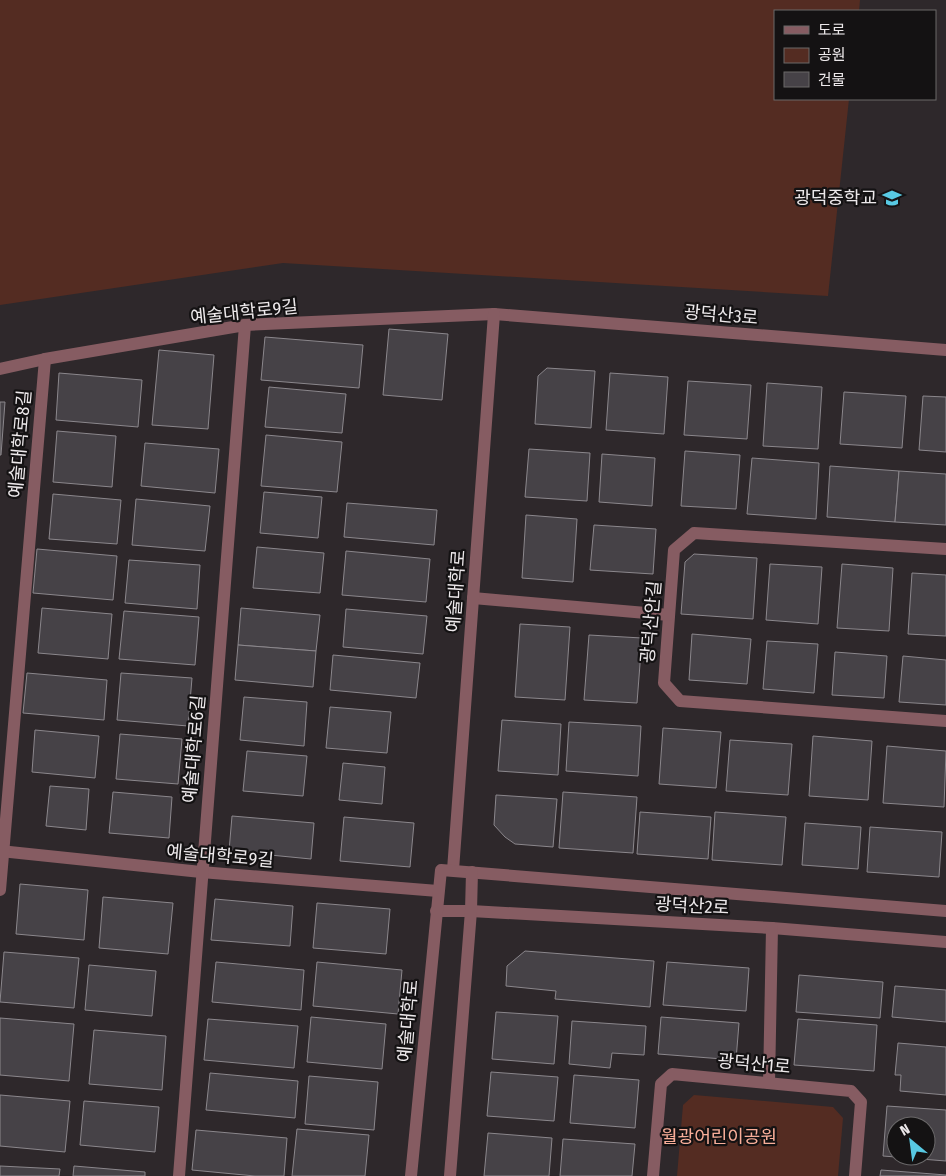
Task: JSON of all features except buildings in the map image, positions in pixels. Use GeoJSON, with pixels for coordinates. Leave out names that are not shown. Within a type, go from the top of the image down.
{"type":"FeatureCollection","features":[{"type":"Feature","properties":{"kind":"street","name":"예술대학로9길"},"geometry":{"type":"LineString","coordinates":[[0,369],[45,359],[245,325],[494,314]]}},
{"type":"Feature","properties":{"kind":"street","name":"광덕산3로"},"geometry":{"type":"LineString","coordinates":[[494,314],[946,350]]}},
{"type":"Feature","properties":{"kind":"street","name":"예술대학로"},"geometry":{"type":"LineString","coordinates":[[411,1176],[438,891],[447,870],[473,598],[494,314]]}},
{"type":"Feature","properties":{"kind":"street","name":"예술대학로6길"},"geometry":{"type":"LineString","coordinates":[[178,1176],[245,325]]}},
{"type":"Feature","properties":{"kind":"street","name":"예술대학로8길"},"geometry":{"type":"LineString","coordinates":[[0,890],[45,359]]}},
{"type":"Feature","properties":{"kind":"street","name":"광덕산안길"},"geometry":{"type":"LineString","coordinates":[[946,549],[694,533],[674,550],[664,683],[680,701],[946,721]]}},
{"type":"Feature","properties":{"kind":"street"},"geometry":{"type":"LineString","coordinates":[[473,598],[669,615]]}},
{"type":"Feature","properties":{"kind":"street","name":"예술대학로9길"},"geometry":{"type":"LineString","coordinates":[[2,851],[201,872],[438,891]]}},
{"type":"Feature","properties":{"kind":"street","name":"광덕산2로"},"geometry":{"type":"LineString","coordinates":[[447,870],[946,911]]}},
{"type":"Feature","properties":{"kind":"street"},"geometry":{"type":"LineString","coordinates":[[450,1176],[471,911],[472,872]]}},
{"type":"Feature","properties":{"kind":"street","name":"광덕산2로"},"geometry":{"type":"LineString","coordinates":[[436,911],[471,911],[772,928],[946,942]]}},
{"type":"Feature","properties":{"kind":"street"},"geometry":{"type":"LineString","coordinates":[[769,1083],[772,928]]}},
{"type":"Feature","properties":{"kind":"street","name":"광덕산1로"},"geometry":{"type":"LineString","coordinates":[[653,1176],[661,1084],[672,1074],[851,1091],[861,1102],[855,1176]]}},
{"type":"Feature","properties":{"kind":"green space"},"geometry":{"type":"Polygon","coordinates":[[[0,0],[860,0],[859,10],[774,10],[774,100],[849,100],[828,296],[283,263],[0,305],[0,0]]]}},
{"type":"Feature","properties":{"kind":"green space","name":"월광어린이공원"},"geometry":{"type":"Polygon","coordinates":[[[694,1095],[833,1107],[843,1118],[838,1176],[677,1176],[683,1105],[694,1095]]]}},
{"type":"Feature","properties":{"kind":"place","name":"광덕중학교"},"geometry":{"type":"Point","coordinates":[892,198]}}]}
